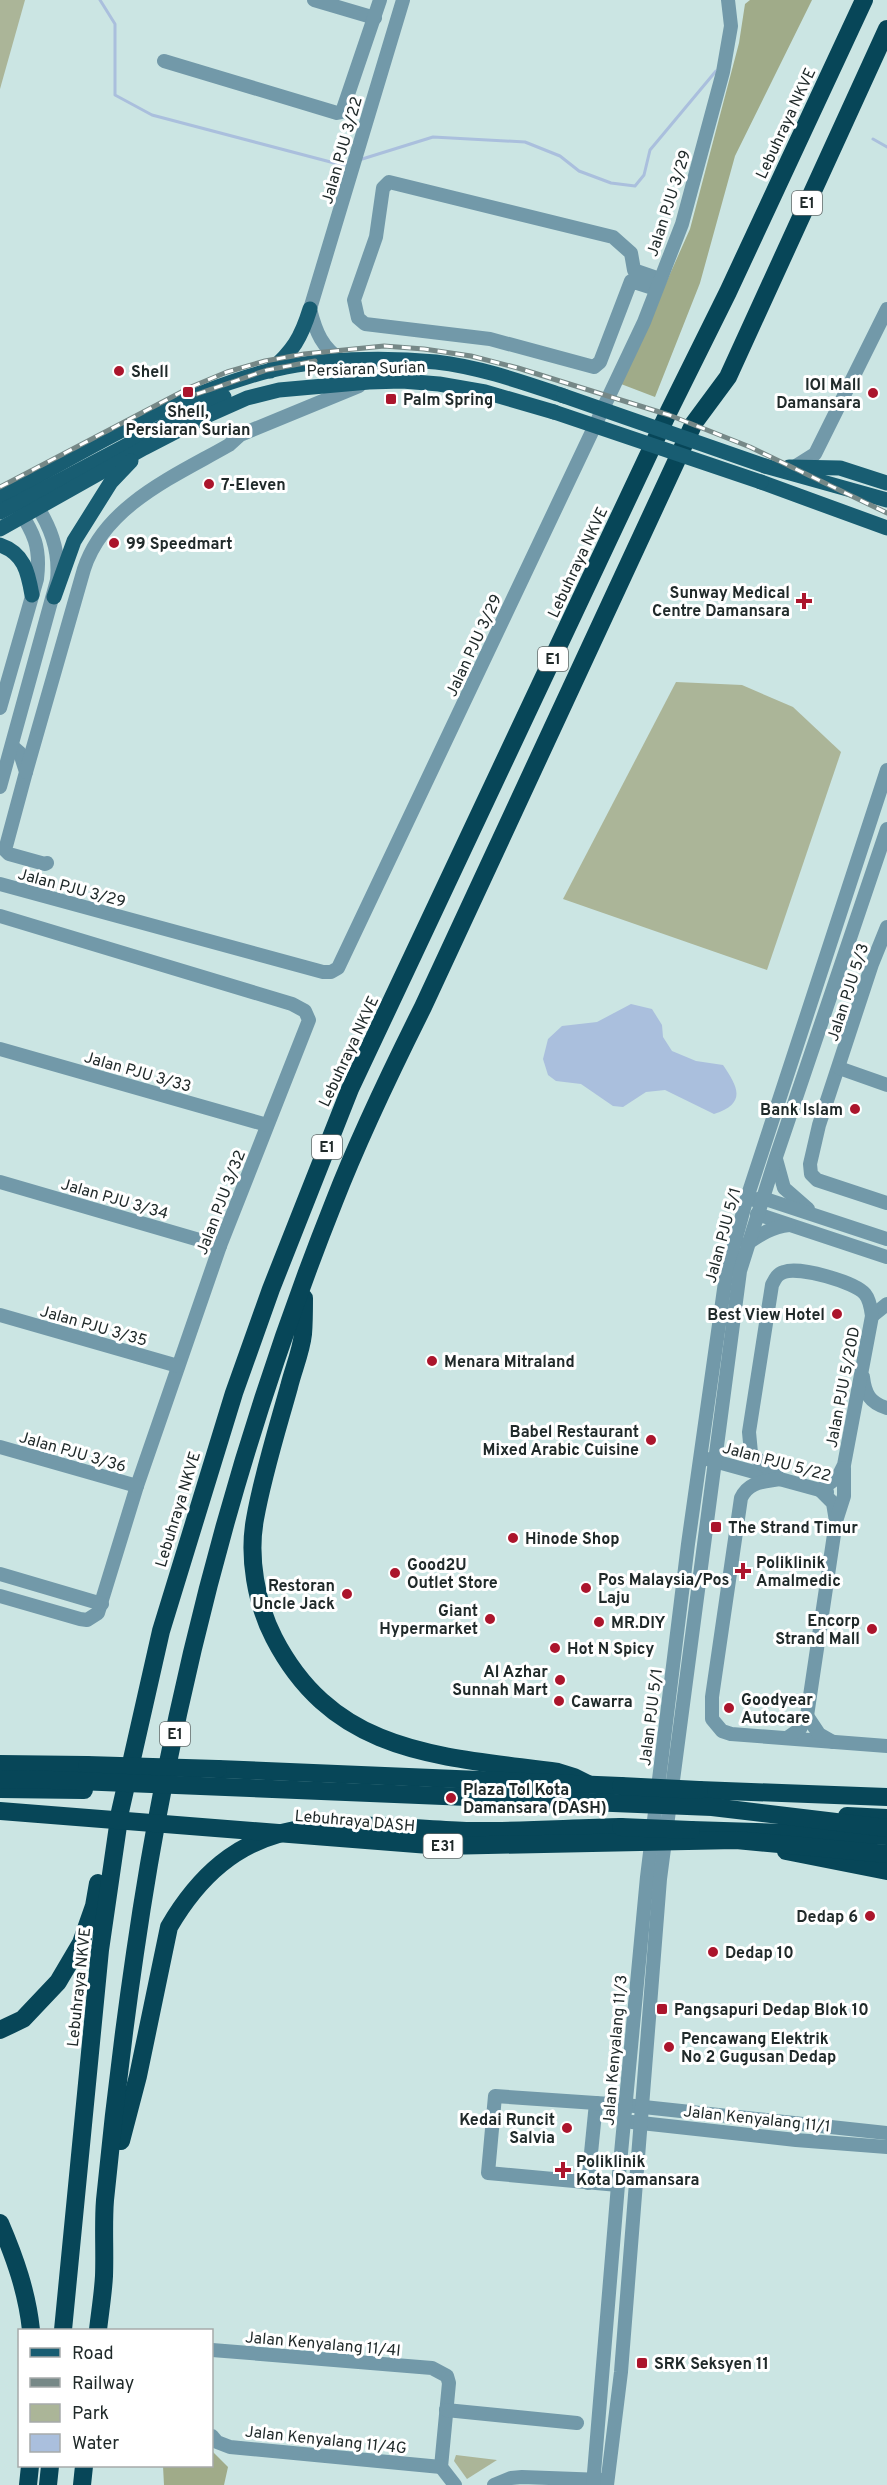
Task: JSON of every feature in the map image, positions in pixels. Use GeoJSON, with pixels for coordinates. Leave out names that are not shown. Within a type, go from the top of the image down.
{"type":"FeatureCollection","features":[{"type":"Feature","properties":{"kind":"highway","name":"Lebuhraya NKVE"},"geometry":{"type":"LineString","coordinates":[[63,2329],[100,1950],[120,1812],[161,1631],[230,1403],[271,1289],[350,1089],[669,412],[734,282],[864,0]]}},
{"type":"Feature","properties":{"kind":"highway","name":"E1"},"geometry":{"type":"LineString","coordinates":[[98,2329],[104,2277],[105,2204],[135,1951],[158,1818],[193,1652],[260,1403],[334,1201],[377,1101],[694,423],[728,377],[887,29]]}},
{"type":"Feature","properties":{"kind":"highway"},"geometry":{"type":"LineString","coordinates":[[305,1278],[303,1336],[265,1474],[253,1536],[257,1587],[262,1609],[279,1647],[299,1678],[316,1697],[348,1722],[372,1735],[428,1753],[558,1772],[588,1784]]}},
{"type":"Feature","properties":{"kind":"highway"},"geometry":{"type":"LineString","coordinates":[[0,1764],[219,1769],[887,1797]]}},
{"type":"Feature","properties":{"kind":"highway","name":"Lebuhraya DASH"},"geometry":{"type":"LineString","coordinates":[[0,1780],[28,1779],[397,1793],[705,1808],[887,1828]]}},
{"type":"Feature","properties":{"kind":"highway"},"geometry":{"type":"LineString","coordinates":[[0,1789],[622,1804],[887,1818]]}},
{"type":"Feature","properties":{"kind":"highway"},"geometry":{"type":"LineString","coordinates":[[705,1808],[758,1798],[840,1805],[887,1804]]}},
{"type":"Feature","properties":{"kind":"highway","name":"Lebuhraya DASH"},"geometry":{"type":"LineString","coordinates":[[0,1811],[442,1846],[736,1840],[887,1854]]}},
{"type":"Feature","properties":{"kind":"highway"},"geometry":{"type":"LineString","coordinates":[[0,2030],[23,2019],[58,1982],[70,1964],[81,1943],[94,1906],[106,1838],[120,1812]]}},
{"type":"Feature","properties":{"kind":"highway"},"geometry":{"type":"LineString","coordinates":[[105,2204],[138,2076],[169,1927],[201,1884],[244,1847],[279,1833],[323,1825],[366,1824],[468,1831],[621,1827],[887,1836]]}},
{"type":"Feature","properties":{"kind":"highway"},"geometry":{"type":"LineString","coordinates":[[736,1840],[887,1872]]}},
{"type":"Feature","properties":{"kind":"highway"},"geometry":{"type":"LineString","coordinates":[[0,2223],[16,2262],[32,2329]]}},
{"type":"Feature","properties":{"kind":"highway"},"geometry":{"type":"LineString","coordinates":[[28,2485],[30,2467]]}},
{"type":"Feature","properties":{"kind":"highway"},"geometry":{"type":"LineString","coordinates":[[48,2485],[50,2467]]}},
{"type":"Feature","properties":{"kind":"highway"},"geometry":{"type":"LineString","coordinates":[[82,2485],[84,2467]]}},
{"type":"Feature","properties":{"kind":"main road"},"geometry":{"type":"LineString","coordinates":[[270,371],[297,343],[310,309]]}},
{"type":"Feature","properties":{"kind":"main road"},"geometry":{"type":"LineString","coordinates":[[0,529],[19,510],[198,408],[242,390],[306,374],[335,362]]}},
{"type":"Feature","properties":{"kind":"main road","name":"Persiaran Surian"},"geometry":{"type":"LineString","coordinates":[[0,496],[154,413],[270,371],[335,362],[437,362],[480,370],[564,396],[769,467],[887,500]]}},
{"type":"Feature","properties":{"kind":"main road","name":"Persiaran Surian"},"geometry":{"type":"LineString","coordinates":[[34,501],[224,407],[247,398],[279,390],[402,381],[439,384],[485,393],[554,412],[761,482],[887,528]]}},
{"type":"Feature","properties":{"kind":"main road"},"geometry":{"type":"LineString","coordinates":[[54,597],[74,541],[89,516],[111,482],[144,448]]}},
{"type":"Feature","properties":{"kind":"main road"},"geometry":{"type":"LineString","coordinates":[[769,467],[840,468],[887,483]]}},
{"type":"Feature","properties":{"kind":"main road"},"geometry":{"type":"LineString","coordinates":[[0,512],[19,510]]}},
{"type":"Feature","properties":{"kind":"main road"},"geometry":{"type":"LineString","coordinates":[[0,545],[11,549],[21,559],[27,569],[32,595]]}},
{"type":"Feature","properties":{"kind":"street"},"geometry":{"type":"LineString","coordinates":[[314,0],[375,18]]}},
{"type":"Feature","properties":{"kind":"street"},"geometry":{"type":"LineString","coordinates":[[164,61],[337,113],[342,112],[380,0]]}},
{"type":"Feature","properties":{"kind":"street","name":"Jalan PJU 3/22"},"geometry":{"type":"LineString","coordinates":[[310,309],[403,0]]}},
{"type":"Feature","properties":{"kind":"street","name":"Jalan PJU 3/29"},"geometry":{"type":"LineString","coordinates":[[0,884],[323,972],[331,972],[338,968],[639,332],[682,224],[723,72],[731,26],[728,0]]}},
{"type":"Feature","properties":{"kind":"street"},"geometry":{"type":"LineString","coordinates":[[389,182],[613,237],[631,253],[634,270],[658,284],[631,281],[600,363],[594,367],[490,339],[365,324],[358,318],[354,300],[376,237],[382,188],[389,182]]}},
{"type":"Feature","properties":{"kind":"street"},"geometry":{"type":"LineString","coordinates":[[310,309],[318,338],[335,362]]}},
{"type":"Feature","properties":{"kind":"street"},"geometry":{"type":"LineString","coordinates":[[796,466],[814,454],[887,309]]}},
{"type":"Feature","properties":{"kind":"street"},"geometry":{"type":"LineString","coordinates":[[47,863],[9,854],[5,850],[84,569],[95,544],[143,494],[229,445],[240,435],[369,382]]}},
{"type":"Feature","properties":{"kind":"street"},"geometry":{"type":"LineString","coordinates":[[0,787],[54,597],[59,566],[50,527],[34,501]]}},
{"type":"Feature","properties":{"kind":"street"},"geometry":{"type":"LineString","coordinates":[[0,708],[39,564],[35,538],[19,510]]}},
{"type":"Feature","properties":{"kind":"street"},"geometry":{"type":"LineString","coordinates":[[12,746],[20,753],[26,772]]}},
{"type":"Feature","properties":{"kind":"street","name":"Jalan PJU 5/1"},"geometry":{"type":"LineString","coordinates":[[663,1798],[708,1459],[726,1275],[746,1201],[887,770]]}},
{"type":"Feature","properties":{"kind":"street","name":"Jalan PJU 5/1"},"geometry":{"type":"LineString","coordinates":[[708,1459],[740,1271],[776,1157],[881,865],[887,829]]}},
{"type":"Feature","properties":{"kind":"street","name":"Jalan PJU 3/32"},"geometry":{"type":"LineString","coordinates":[[0,916],[292,1004],[305,1011],[309,1020],[220,1245],[136,1486],[102,1604]]}},
{"type":"Feature","properties":{"kind":"street","name":"Jalan PJU 5/3"},"geometry":{"type":"LineString","coordinates":[[887,927],[872,964],[819,1125],[810,1164],[811,1174],[816,1180],[887,1203]]}},
{"type":"Feature","properties":{"kind":"street","name":"Jalan PJU 3/33"},"geometry":{"type":"LineString","coordinates":[[0,1049],[267,1125]]}},
{"type":"Feature","properties":{"kind":"street"},"geometry":{"type":"LineString","coordinates":[[839,1068],[887,1085]]}},
{"type":"Feature","properties":{"kind":"street"},"geometry":{"type":"LineString","coordinates":[[776,1157],[784,1188],[817,1216]]}},
{"type":"Feature","properties":{"kind":"street","name":"Jalan PJU 3/34"},"geometry":{"type":"LineString","coordinates":[[0,1182],[220,1245]]}},
{"type":"Feature","properties":{"kind":"street"},"geometry":{"type":"LineString","coordinates":[[887,1239],[762,1198],[746,1201],[757,1214],[887,1257]]}},
{"type":"Feature","properties":{"kind":"street"},"geometry":{"type":"LineString","coordinates":[[748,1243],[776,1227],[791,1225]]}},
{"type":"Feature","properties":{"kind":"street"},"geometry":{"type":"LineString","coordinates":[[780,1479],[751,1454],[749,1446],[772,1285],[776,1277],[800,1269],[856,1286],[866,1294],[873,1316],[887,1304]]}},
{"type":"Feature","properties":{"kind":"street","name":"Jalan PJU 3/35"},"geometry":{"type":"LineString","coordinates":[[0,1315],[178,1366]]}},
{"type":"Feature","properties":{"kind":"street","name":"Jalan PJU 5/20D"},"geometry":{"type":"LineString","coordinates":[[807,1716],[836,1521],[844,1496],[844,1465],[861,1367],[873,1316]]}},
{"type":"Feature","properties":{"kind":"street"},"geometry":{"type":"LineString","coordinates":[[861,1367],[865,1390],[870,1399],[882,1407]]}},
{"type":"Feature","properties":{"kind":"street"},"geometry":{"type":"LineString","coordinates":[[852,1424],[863,1411],[882,1407]]}},
{"type":"Feature","properties":{"kind":"street","name":"Jalan PJU 3/36"},"geometry":{"type":"LineString","coordinates":[[0,1447],[136,1486]]}},
{"type":"Feature","properties":{"kind":"street","name":"Jalan PJU 5/22"},"geometry":{"type":"LineString","coordinates":[[708,1459],[844,1496]]}},
{"type":"Feature","properties":{"kind":"street","name":"Jalan PJU 5/20D"},"geometry":{"type":"LineString","coordinates":[[820,1490],[838,1477],[844,1465]]}},
{"type":"Feature","properties":{"kind":"street"},"geometry":{"type":"LineString","coordinates":[[780,1479],[751,1485],[741,1498],[712,1697],[712,1719],[722,1731],[731,1734],[887,1746]]}},
{"type":"Feature","properties":{"kind":"street"},"geometry":{"type":"LineString","coordinates":[[820,1490],[834,1503],[836,1521]]}},
{"type":"Feature","properties":{"kind":"street"},"geometry":{"type":"LineString","coordinates":[[0,1574],[102,1604],[93,1617],[80,1619],[0,1596]]}},
{"type":"Feature","properties":{"kind":"street"},"geometry":{"type":"LineString","coordinates":[[787,1738],[800,1729],[807,1716],[819,1734],[826,1740],[838,1744]]}},
{"type":"Feature","properties":{"kind":"street","name":"Jalan Kenyalang 11/3"},"geometry":{"type":"LineString","coordinates":[[600,2482],[625,2105],[642,1999],[663,1798]]}},
{"type":"Feature","properties":{"kind":"street","name":"Jalan Kenyalang 11/3"},"geometry":{"type":"LineString","coordinates":[[600,2482],[621,2372],[641,2107],[642,1999]]}},
{"type":"Feature","properties":{"kind":"street"},"geometry":{"type":"LineString","coordinates":[[642,2086],[645,2092],[664,2110]]}},
{"type":"Feature","properties":{"kind":"street","name":"Jalan Kenyalang 11/1"},"geometry":{"type":"LineString","coordinates":[[588,2183],[488,2173],[495,2096],[625,2105],[887,2133]]}},
{"type":"Feature","properties":{"kind":"street"},"geometry":{"type":"LineString","coordinates":[[596,2103],[588,2183],[618,2186]]}},
{"type":"Feature","properties":{"kind":"street","name":"Jalan Kenyalang 11/1"},"geometry":{"type":"LineString","coordinates":[[624,2121],[796,2140],[887,2147]]}},
{"type":"Feature","properties":{"kind":"street"},"geometry":{"type":"LineString","coordinates":[[638,2145],[667,2124]]}},
{"type":"Feature","properties":{"kind":"street","name":"Jalan Kenyalang 11/4I"},"geometry":{"type":"LineString","coordinates":[[213,2350],[432,2368],[447,2376],[449,2383],[446,2410]]}},
{"type":"Feature","properties":{"kind":"street"},"geometry":{"type":"LineString","coordinates":[[455,2485],[441,2467],[446,2410],[577,2423]]}},
{"type":"Feature","properties":{"kind":"street","name":"Jalan Kenyalang 11/4G"},"geometry":{"type":"LineString","coordinates":[[213,2437],[217,2442],[230,2447],[441,2467]]}},
{"type":"Feature","properties":{"kind":"street"},"geometry":{"type":"LineString","coordinates":[[494,2485],[511,2478],[522,2477],[600,2482]]}},
{"type":"Feature","properties":{"kind":"green space"},"geometry":{"type":"Polygon","coordinates":[[[0,0],[25,0],[0,89],[0,0]]]}},
{"type":"Feature","properties":{"kind":"green space"},"geometry":{"type":"Polygon","coordinates":[[[750,0],[812,0],[735,156],[700,283],[655,397],[621,384],[690,229],[739,43],[745,4],[750,0]]]}},
{"type":"Feature","properties":{"kind":"green space"},"geometry":{"type":"Polygon","coordinates":[[[676,682],[742,685],[793,707],[841,752],[767,970],[563,899],[676,682]]]}},
{"type":"Feature","properties":{"kind":"green space"},"geometry":{"type":"Polygon","coordinates":[[[213,2452],[228,2467],[224,2485],[164,2485],[163,2467],[213,2467],[213,2452]]]}},
{"type":"Feature","properties":{"kind":"green space"},"geometry":{"type":"Polygon","coordinates":[[[456,2455],[497,2460],[467,2479],[454,2461],[456,2455]]]}},
{"type":"Feature","properties":{"kind":"water"},"geometry":{"type":"Polygon","coordinates":[[[631,1004],[652,1009],[662,1025],[663,1037],[672,1051],[696,1061],[723,1065],[735,1087],[735,1099],[731,1105],[714,1114],[665,1090],[646,1092],[623,1107],[613,1106],[581,1084],[556,1081],[548,1075],[543,1059],[548,1039],[562,1026],[597,1022],[631,1004]]]}},
{"type":"Feature","properties":{"kind":"waterway"},"geometry":{"type":"LineString","coordinates":[[100,0],[115,24],[115,95],[152,115],[342,165],[349,163]]}},
{"type":"Feature","properties":{"kind":"waterway"},"geometry":{"type":"LineString","coordinates":[[359,160],[433,137],[525,142],[560,156],[579,171],[611,183],[635,186],[644,175],[650,150],[716,71]]}},
{"type":"Feature","properties":{"kind":"waterway"},"geometry":{"type":"LineString","coordinates":[[873,139],[887,147]]}},
{"type":"Feature","properties":{"kind":"railway"},"geometry":{"type":"LineString","coordinates":[[0,487],[191,387],[227,372],[265,361],[304,354],[384,346],[471,356],[518,368],[669,415],[750,447],[887,513]]}},
{"type":"Feature","properties":{"kind":"railway"},"geometry":{"type":"LineString","coordinates":[[197,394],[267,370],[315,361]]}},
{"type":"Feature","properties":{"kind":"place","name":"Shell"},"geometry":{"type":"Point","coordinates":[119,371]}},
{"type":"Feature","properties":{"kind":"place","name":"Shell, Persiaran Surian"},"geometry":{"type":"Point","coordinates":[188,392]}},
{"type":"Feature","properties":{"kind":"place","name":"IOI Mall Damansara"},"geometry":{"type":"Point","coordinates":[873,393]}},
{"type":"Feature","properties":{"kind":"place","name":"Palm Spring"},"geometry":{"type":"Point","coordinates":[391,399]}},
{"type":"Feature","properties":{"kind":"place","name":"7-Eleven"},"geometry":{"type":"Point","coordinates":[209,484]}},
{"type":"Feature","properties":{"kind":"place","name":"99 Speedmart"},"geometry":{"type":"Point","coordinates":[114,543]}},
{"type":"Feature","properties":{"kind":"place","name":"Sunway Medical Centre Damansara"},"geometry":{"type":"Point","coordinates":[804,601]}},
{"type":"Feature","properties":{"kind":"place","name":"Bank Islam"},"geometry":{"type":"Point","coordinates":[855,1109]}},
{"type":"Feature","properties":{"kind":"place","name":"Best View Hotel"},"geometry":{"type":"Point","coordinates":[837,1314]}},
{"type":"Feature","properties":{"kind":"place","name":"Menara Mitraland"},"geometry":{"type":"Point","coordinates":[432,1361]}},
{"type":"Feature","properties":{"kind":"place","name":"Babel Restaurant Mixed Arabic Cuisine"},"geometry":{"type":"Point","coordinates":[651,1440]}},
{"type":"Feature","properties":{"kind":"place","name":"The Strand Timur"},"geometry":{"type":"Point","coordinates":[716,1527]}},
{"type":"Feature","properties":{"kind":"place","name":"Hinode Shop"},"geometry":{"type":"Point","coordinates":[513,1538]}},
{"type":"Feature","properties":{"kind":"place","name":"Poliklinik Amalmedic"},"geometry":{"type":"Point","coordinates":[743,1571]}},
{"type":"Feature","properties":{"kind":"place","name":"Good2U Outlet Store"},"geometry":{"type":"Point","coordinates":[395,1573]}},
{"type":"Feature","properties":{"kind":"place","name":"Pos Malaysia/Pos Laju"},"geometry":{"type":"Point","coordinates":[586,1588]}},
{"type":"Feature","properties":{"kind":"place","name":"Restoran Uncle Jack"},"geometry":{"type":"Point","coordinates":[347,1594]}},
{"type":"Feature","properties":{"kind":"place","name":"Giant Hypermarket"},"geometry":{"type":"Point","coordinates":[490,1619]}},
{"type":"Feature","properties":{"kind":"place","name":"MR.DIY"},"geometry":{"type":"Point","coordinates":[599,1622]}},
{"type":"Feature","properties":{"kind":"place","name":"Encorp Strand Mall"},"geometry":{"type":"Point","coordinates":[872,1629]}},
{"type":"Feature","properties":{"kind":"place","name":"Hot N Spicy"},"geometry":{"type":"Point","coordinates":[555,1648]}},
{"type":"Feature","properties":{"kind":"place","name":"Al Azhar Sunnah Mart"},"geometry":{"type":"Point","coordinates":[560,1680]}},
{"type":"Feature","properties":{"kind":"place","name":"Cawarra"},"geometry":{"type":"Point","coordinates":[559,1701]}},
{"type":"Feature","properties":{"kind":"place","name":"Goodyear Autocare"},"geometry":{"type":"Point","coordinates":[729,1708]}},
{"type":"Feature","properties":{"kind":"place","name":"Plaza Tol Kota Damansara (DASH)"},"geometry":{"type":"Point","coordinates":[451,1798]}},
{"type":"Feature","properties":{"kind":"place","name":"Dedap 6"},"geometry":{"type":"Point","coordinates":[870,1916]}},
{"type":"Feature","properties":{"kind":"place","name":"Dedap 10"},"geometry":{"type":"Point","coordinates":[713,1952]}},
{"type":"Feature","properties":{"kind":"place","name":"Pangsapuri Dedap Blok 10"},"geometry":{"type":"Point","coordinates":[662,2009]}},
{"type":"Feature","properties":{"kind":"place","name":"Pencawang Elektrik No 2 Gugusan Dedap"},"geometry":{"type":"Point","coordinates":[669,2047]}},
{"type":"Feature","properties":{"kind":"place","name":"Kedai Runcit Salvia"},"geometry":{"type":"Point","coordinates":[567,2128]}},
{"type":"Feature","properties":{"kind":"place","name":"Poliklinik Kota Damansara"},"geometry":{"type":"Point","coordinates":[563,2170]}},
{"type":"Feature","properties":{"kind":"place","name":"SRK Seksyen 11"},"geometry":{"type":"Point","coordinates":[642,2363]}}]}
